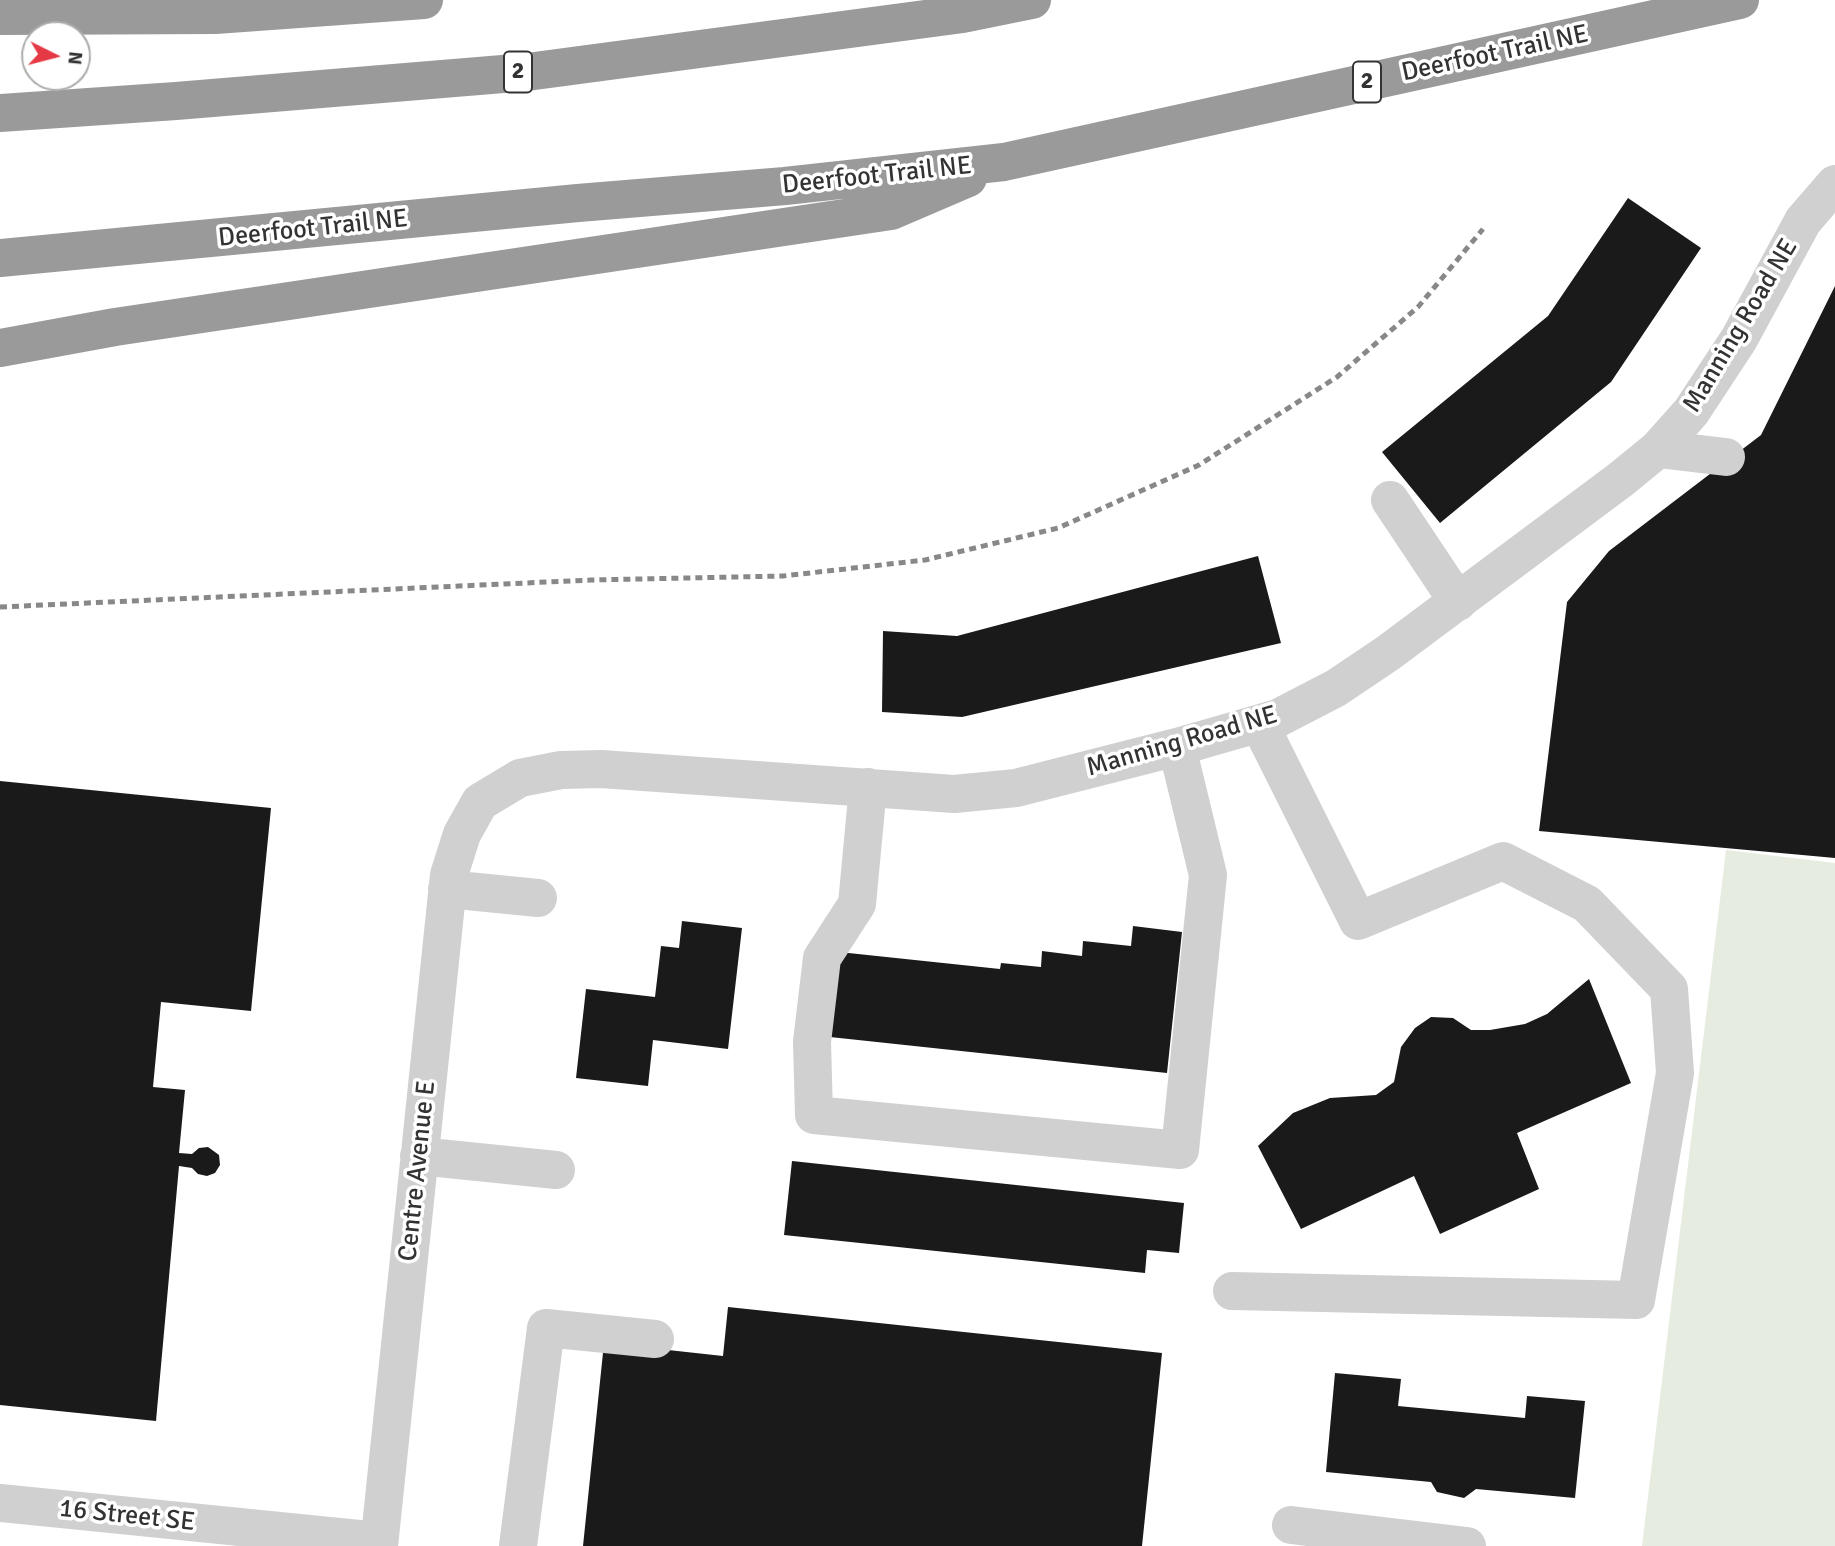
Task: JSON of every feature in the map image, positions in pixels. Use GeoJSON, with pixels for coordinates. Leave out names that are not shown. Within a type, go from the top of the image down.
{"type":"FeatureCollection","features":[{"type":"Feature","properties":{"kind":"highway"},"geometry":{"type":"LineString","coordinates":[[0,16],[215,15],[424,0]]}},
{"type":"Feature","properties":{"kind":"highway","name":"2"},"geometry":{"type":"LineString","coordinates":[[0,113],[176,102],[527,72],[963,14],[1031,0]]}},
{"type":"Feature","properties":{"kind":"highway","name":"Deerfoot Trail NE"},"geometry":{"type":"LineString","coordinates":[[0,258],[785,186],[1004,162],[1740,0]]}},
{"type":"Feature","properties":{"kind":"highway"},"geometry":{"type":"LineString","coordinates":[[0,348],[115,327],[891,211],[1004,162]]}},
{"type":"Feature","properties":{"kind":"street","name":"Manning Road NE"},"geometry":{"type":"LineString","coordinates":[[480,803],[520,778],[561,770],[601,769],[954,794],[1016,788],[1278,718],[1336,688],[1458,602],[1658,449],[1691,412],[1739,339],[1803,221],[1835,184]]}},
{"type":"Feature","properties":{"kind":"street"},"geometry":{"type":"LineString","coordinates":[[1658,449],[1726,457]]}},
{"type":"Feature","properties":{"kind":"street"},"geometry":{"type":"LineString","coordinates":[[1390,500],[1458,602]]}},
{"type":"Feature","properties":{"kind":"street"},"geometry":{"type":"LineString","coordinates":[[1232,1291],[1636,1300],[1675,1073],[1669,989],[1587,904],[1503,861],[1358,921],[1259,724]]}},
{"type":"Feature","properties":{"kind":"street"},"geometry":{"type":"LineString","coordinates":[[868,787],[857,904],[822,958],[811,1042],[814,1115],[1180,1150],[1208,875],[1177,747]]}},
{"type":"Feature","properties":{"kind":"street","name":"Centre Avenue E"},"geometry":{"type":"LineString","coordinates":[[379,1543],[447,889],[462,834],[480,803]]}},
{"type":"Feature","properties":{"kind":"street"},"geometry":{"type":"LineString","coordinates":[[447,889],[538,898]]}},
{"type":"Feature","properties":{"kind":"street"},"geometry":{"type":"LineString","coordinates":[[419,1156],[556,1170]]}},
{"type":"Feature","properties":{"kind":"street"},"geometry":{"type":"LineString","coordinates":[[519,1546],[546,1328],[655,1339]]}},
{"type":"Feature","properties":{"kind":"street","name":"16 Street SE"},"geometry":{"type":"LineString","coordinates":[[0,1503],[379,1543]]}},
{"type":"Feature","properties":{"kind":"street"},"geometry":{"type":"LineString","coordinates":[[1291,1525],[1467,1546]]}},
{"type":"Feature","properties":{"kind":"shaded area"},"geometry":{"type":"Polygon","coordinates":[[[1726,850],[1835,863],[1835,1546],[1642,1546],[1726,850]]]}},
{"type":"Feature","properties":{"kind":"building"},"geometry":{"type":"Polygon","coordinates":[[[1628,198],[1701,248],[1611,382],[1440,523],[1382,452],[1548,316],[1628,198]]]}},
{"type":"Feature","properties":{"kind":"building"},"geometry":{"type":"Polygon","coordinates":[[[1835,286],[1835,858],[1539,831],[1567,602],[1609,551],[1761,435],[1835,286]]]}},
{"type":"Feature","properties":{"kind":"building"},"geometry":{"type":"Polygon","coordinates":[[[1258,556],[1281,643],[962,717],[882,712],[883,631],[957,636],[1258,556]]]}},
{"type":"Feature","properties":{"kind":"building"},"geometry":{"type":"Polygon","coordinates":[[[0,781],[271,808],[251,1011],[161,1002],[153,1087],[185,1090],[179,1153],[192,1154],[199,1148],[208,1147],[219,1155],[220,1165],[215,1173],[207,1176],[198,1174],[192,1168],[179,1166],[156,1421],[0,1405],[0,781]]]}},
{"type":"Feature","properties":{"kind":"building"},"geometry":{"type":"Polygon","coordinates":[[[682,921],[742,928],[728,1049],[653,1040],[648,1086],[576,1078],[586,989],[655,997],[661,946],[679,948],[682,921]]]}},
{"type":"Feature","properties":{"kind":"building"},"geometry":{"type":"Polygon","coordinates":[[[1133,926],[1182,932],[1167,1073],[830,1037],[839,952],[1000,969],[1001,963],[1041,967],[1042,951],[1082,956],[1083,941],[1131,946],[1133,926]]]}},
{"type":"Feature","properties":{"kind":"building"},"geometry":{"type":"Polygon","coordinates":[[[1589,979],[1631,1083],[1517,1133],[1539,1189],[1440,1234],[1414,1176],[1301,1229],[1258,1146],[1293,1113],[1330,1098],[1376,1095],[1394,1082],[1401,1047],[1415,1028],[1431,1017],[1453,1018],[1471,1030],[1525,1024],[1547,1014],[1589,979]]]}},
{"type":"Feature","properties":{"kind":"building"},"geometry":{"type":"Polygon","coordinates":[[[792,1161],[1184,1203],[1179,1253],[1147,1250],[1145,1273],[784,1235],[792,1161]]]}},
{"type":"Feature","properties":{"kind":"building"},"geometry":{"type":"Polygon","coordinates":[[[728,1307],[1162,1353],[1142,1546],[583,1546],[604,1343],[723,1356],[728,1307]]]}},
{"type":"Feature","properties":{"kind":"building"},"geometry":{"type":"Polygon","coordinates":[[[1335,1373],[1401,1379],[1398,1406],[1525,1418],[1527,1396],[1585,1401],[1575,1498],[1476,1489],[1464,1498],[1437,1492],[1431,1482],[1326,1472],[1335,1373]]]}},
{"type":"Feature","properties":{"kind":"railway"},"geometry":{"type":"LineString","coordinates":[[0,607],[591,580],[783,576],[925,560],[1058,528],[1199,465],[1337,377],[1418,307],[1483,229]]}}]}
